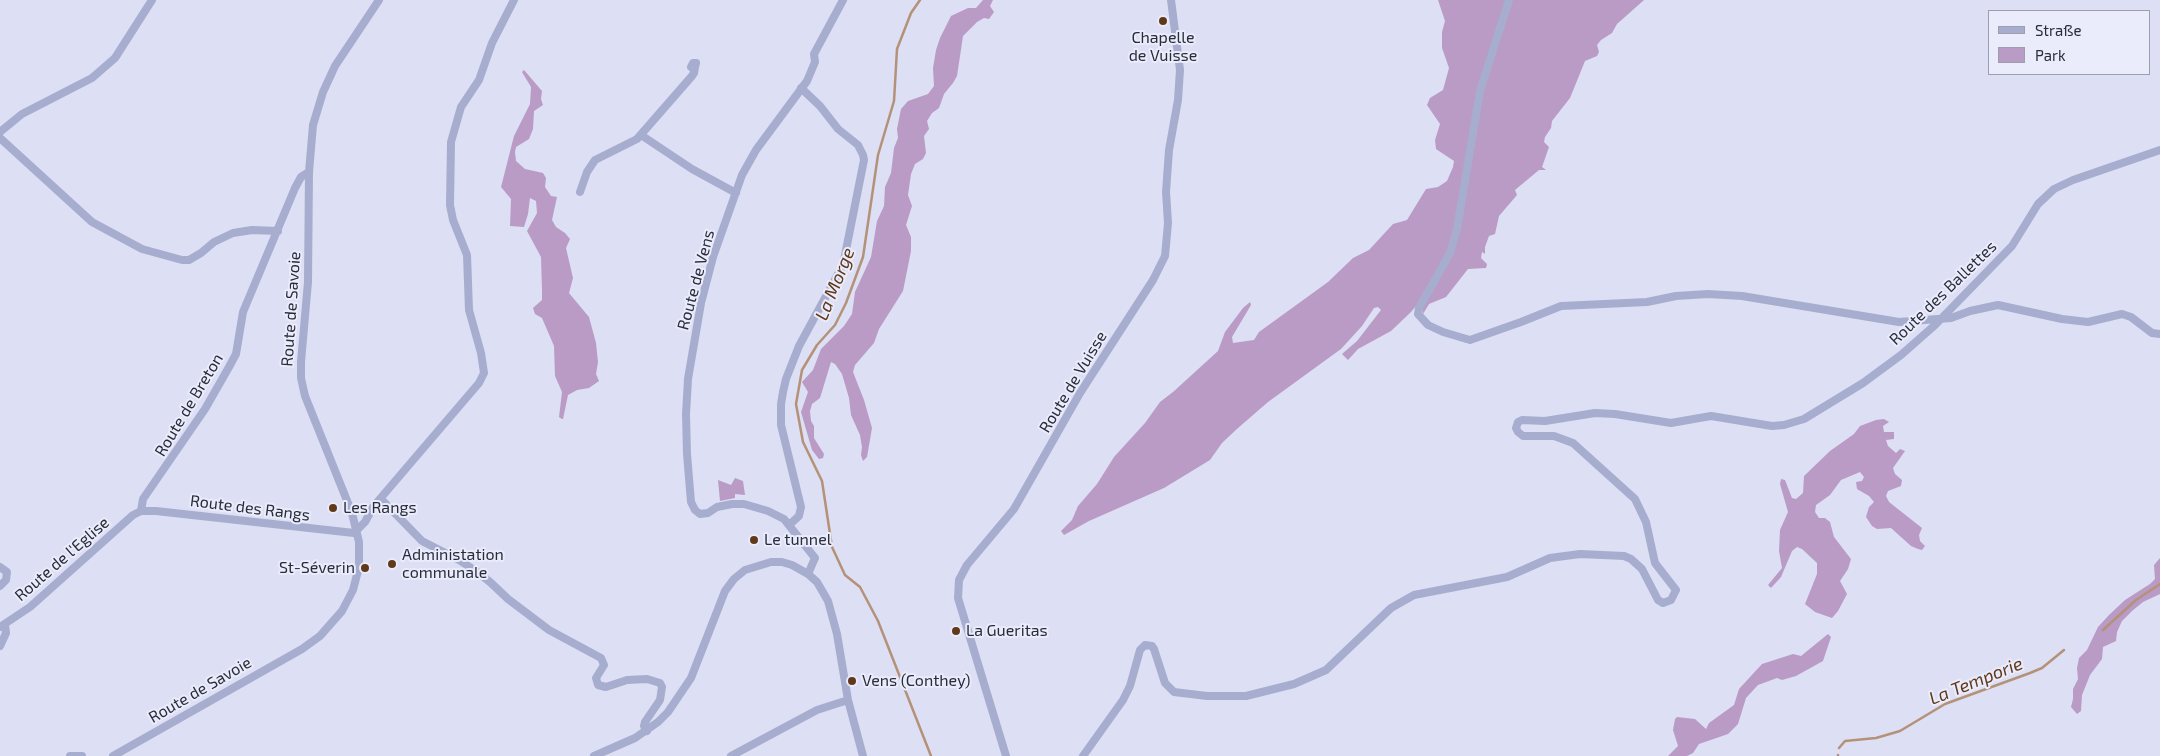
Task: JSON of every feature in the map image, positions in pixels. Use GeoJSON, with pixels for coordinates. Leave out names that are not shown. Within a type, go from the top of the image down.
{"type":"FeatureCollection","features":[{"type":"Feature","properties":{"kind":"street"},"geometry":{"type":"LineString","coordinates":[[0,132],[22,114],[92,78],[115,58],[152,0]]}},
{"type":"Feature","properties":{"kind":"street","name":"Route de Savoie"},"geometry":{"type":"LineString","coordinates":[[113,756],[302,649],[325,632],[342,611],[356,583],[360,559],[357,531],[352,513],[312,418],[301,378],[301,355],[308,282],[309,172],[313,124],[323,92],[335,66],[379,0]]}},
{"type":"Feature","properties":{"kind":"street"},"geometry":{"type":"LineString","coordinates":[[357,531],[381,499],[479,383],[484,373],[481,353],[469,310],[467,255],[453,220],[450,205],[451,142],[461,107],[479,80],[492,43],[514,0]]}},
{"type":"Feature","properties":{"kind":"street","name":"Route de Vens"},"geometry":{"type":"LineString","coordinates":[[789,525],[784,519],[768,511],[744,504],[717,507],[708,513],[700,514],[695,510],[692,502],[686,414],[688,379],[701,303],[713,257],[742,175],[756,150],[812,71],[815,62],[814,54],[819,42],[843,0]]}},
{"type":"Feature","properties":{"kind":"street","name":"Route de Vuisse"},"geometry":{"type":"LineString","coordinates":[[1006,756],[958,598],[959,580],[966,565],[1014,509],[1080,393],[1153,280],[1165,256],[1168,223],[1166,192],[1169,150],[1178,100],[1180,70],[1171,0]]}},
{"type":"Feature","properties":{"kind":"street"},"geometry":{"type":"LineString","coordinates":[[1509,0],[1480,91],[1457,229],[1450,253],[1419,308],[1418,314],[1428,324],[1443,332],[1470,340],[1561,306],[1647,302],[1689,294],[1742,296],[1899,322],[1951,318],[1970,310],[1998,305],[2062,319],[2088,322],[2122,314],[2131,317],[2152,333],[2160,334]]}},
{"type":"Feature","properties":{"kind":"street"},"geometry":{"type":"LineString","coordinates":[[580,192],[587,172],[595,160],[638,139],[679,93],[692,76],[694,70]]}},
{"type":"Feature","properties":{"kind":"street"},"geometry":{"type":"LineString","coordinates":[[801,88],[820,106],[838,129],[858,145],[864,160],[843,265],[800,346],[782,392],[780,404],[781,425],[801,507],[798,516],[789,525],[815,558],[808,574]]}},
{"type":"Feature","properties":{"kind":"street"},"geometry":{"type":"LineString","coordinates":[[641,135],[692,169],[736,193]]}},
{"type":"Feature","properties":{"kind":"street"},"geometry":{"type":"LineString","coordinates":[[0,138],[92,222],[142,249],[182,260],[195,257],[214,242],[233,233],[278,231]]}},
{"type":"Feature","properties":{"kind":"street","name":"Route des Ballettes"},"geometry":{"type":"LineString","coordinates":[[1083,756],[1123,700],[1130,686],[1140,650],[1145,645],[1152,646],[1154,649],[1165,683],[1174,692],[1207,696],[1246,696],[1294,684],[1326,670],[1391,608],[1414,595],[1507,577],[1550,558],[1580,554],[1624,556],[1631,559],[1642,569],[1658,600],[1662,602],[1671,600],[1676,590],[1655,564],[1646,522],[1635,499],[1573,443],[1554,436],[1523,436],[1516,428],[1518,422],[1522,420],[1545,421],[1595,412],[1671,423],[1711,416],[1764,426],[1794,423],[1817,412],[1863,383],[1943,318],[2012,246],[2038,204],[2054,189],[2073,180],[2160,150]]}},
{"type":"Feature","properties":{"kind":"street","name":"Route de Breton"},"geometry":{"type":"LineString","coordinates":[[141,512],[143,499],[205,409],[236,354],[243,312],[301,177],[309,172]]}},
{"type":"Feature","properties":{"kind":"street"},"geometry":{"type":"LineString","coordinates":[[381,499],[422,541],[476,571],[508,599],[549,630],[601,658],[604,665],[596,678],[598,686],[606,687],[628,680],[646,679],[660,683],[662,687],[660,700],[645,722],[644,726],[647,730]]}},
{"type":"Feature","properties":{"kind":"street","name":"Route des Rangs"},"geometry":{"type":"LineString","coordinates":[[141,512],[156,510],[324,531],[354,533],[357,531]]}},
{"type":"Feature","properties":{"kind":"street","name":"Route de l'Eglise"},"geometry":{"type":"LineString","coordinates":[[2,626],[30,607],[133,515],[141,512]]}},
{"type":"Feature","properties":{"kind":"street"},"geometry":{"type":"LineString","coordinates":[[594,756],[626,743],[647,730],[668,712],[683,692],[699,662],[720,600],[734,579],[745,570],[771,562],[792,565],[808,574],[823,591],[831,611],[848,700],[863,756]]}},
{"type":"Feature","properties":{"kind":"street","name":"Route de l'Eglise"},"geometry":{"type":"LineString","coordinates":[[0,567],[7,572],[6,580],[0,586]]}},
{"type":"Feature","properties":{"kind":"street"},"geometry":{"type":"LineString","coordinates":[[0,646],[6,633],[2,626]]}},
{"type":"Feature","properties":{"kind":"street"},"geometry":{"type":"LineString","coordinates":[[731,756],[818,710],[848,700]]}},
{"type":"Feature","properties":{"kind":"street","name":"Route de Savoie"},"geometry":{"type":"LineString","coordinates":[[120,756],[131,747]]}},
{"type":"Feature","properties":{"kind":"street"},"geometry":{"type":"LineString","coordinates":[[70,756],[82,756]]}},
{"type":"Feature","properties":{"kind":"green space"},"geometry":{"type":"Polygon","coordinates":[[[983,0],[993,0],[990,6],[994,12],[989,19],[984,18],[977,22],[963,36],[957,76],[944,94],[939,108],[932,113],[927,121],[929,129],[924,136],[926,153],[923,159],[915,164],[911,174],[908,195],[912,206],[906,225],[911,237],[911,251],[903,291],[879,329],[874,343],[855,365],[853,372],[872,428],[867,457],[863,461],[860,435],[851,415],[849,398],[842,374],[835,364],[831,362],[820,398],[812,404],[810,411],[811,421],[814,426],[814,438],[824,454],[823,458],[819,459],[812,450],[801,412],[808,392],[802,382],[813,370],[821,349],[844,326],[852,314],[855,292],[871,257],[877,221],[884,206],[885,187],[891,173],[894,148],[898,138],[897,129],[901,109],[908,101],[928,94],[934,86],[933,68],[936,50],[951,16],[968,8],[976,8],[983,0]]]}},
{"type":"Feature","properties":{"kind":"green space"},"geometry":{"type":"Polygon","coordinates":[[[1438,0],[1644,0],[1617,24],[1612,33],[1601,40],[1597,45],[1599,52],[1597,56],[1585,61],[1570,98],[1552,121],[1551,128],[1545,137],[1544,142],[1549,147],[1542,167],[1546,170],[1539,170],[1515,190],[1517,195],[1499,216],[1495,234],[1489,236],[1485,247],[1485,254],[1482,252],[1481,258],[1487,264],[1486,268],[1468,269],[1446,297],[1429,304],[1423,314],[1421,300],[1391,331],[1358,349],[1348,360],[1342,354],[1357,341],[1381,310],[1378,307],[1374,308],[1362,326],[1341,349],[1268,402],[1222,443],[1210,460],[1164,488],[1089,521],[1064,535],[1061,531],[1072,520],[1078,506],[1097,484],[1114,457],[1145,423],[1160,402],[1218,351],[1225,332],[1243,308],[1250,302],[1251,305],[1232,337],[1233,343],[1254,340],[1259,332],[1328,282],[1353,258],[1369,250],[1393,224],[1407,220],[1426,189],[1438,187],[1447,181],[1454,161],[1436,149],[1435,140],[1440,124],[1427,105],[1430,98],[1443,90],[1449,68],[1442,48],[1442,32],[1445,21],[1438,0]]]}},
{"type":"Feature","properties":{"kind":"green space"},"geometry":{"type":"Polygon","coordinates":[[[524,70],[542,91],[541,99],[543,105],[534,111],[533,129],[529,139],[516,147],[516,161],[525,169],[543,173],[546,178],[545,187],[551,196],[557,197],[552,220],[556,227],[570,239],[566,248],[573,278],[569,293],[589,317],[596,343],[598,362],[596,374],[599,381],[589,388],[577,390],[568,395],[563,419],[559,417],[562,392],[555,376],[554,346],[542,318],[535,314],[533,308],[542,300],[541,257],[527,231],[537,213],[536,201],[530,198],[524,227],[510,226],[511,199],[501,187],[514,136],[530,104],[531,87],[522,72],[524,70]]]}},
{"type":"Feature","properties":{"kind":"green space"},"geometry":{"type":"Polygon","coordinates":[[[1884,419],[1889,422],[1883,426],[1884,432],[1894,432],[1894,439],[1886,440],[1888,446],[1896,453],[1900,449],[1905,451],[1893,468],[1895,474],[1902,480],[1901,486],[1888,491],[1886,496],[1889,502],[1922,528],[1919,535],[1920,541],[1925,546],[1922,550],[1918,549],[1911,546],[1891,528],[1877,529],[1872,526],[1866,517],[1869,507],[1874,502],[1869,496],[1857,489],[1856,482],[1862,481],[1864,477],[1860,472],[1841,480],[1830,495],[1816,505],[1815,512],[1819,518],[1825,518],[1830,522],[1834,537],[1851,559],[1848,569],[1840,581],[1847,594],[1832,618],[1815,612],[1805,604],[1817,574],[1817,563],[1802,549],[1797,547],[1792,551],[1781,577],[1771,588],[1768,585],[1782,568],[1779,551],[1780,530],[1788,512],[1780,484],[1781,479],[1785,480],[1792,498],[1796,499],[1803,493],[1804,476],[1830,451],[1854,434],[1860,426],[1884,419]]]}},
{"type":"Feature","properties":{"kind":"green space"},"geometry":{"type":"Polygon","coordinates":[[[735,478],[743,481],[745,495],[735,494],[735,498],[720,501],[718,480],[731,485],[735,478]]]}},
{"type":"Feature","properties":{"kind":"green space"},"geometry":{"type":"Polygon","coordinates":[[[2160,558],[2160,594],[2143,602],[2132,611],[2122,621],[2117,632],[2116,641],[2103,647],[2102,659],[2090,675],[2082,695],[2081,711],[2077,714],[2071,707],[2073,689],[2078,679],[2077,668],[2079,658],[2087,650],[2098,627],[2109,615],[2125,600],[2155,579],[2154,565],[2160,558]]]}},
{"type":"Feature","properties":{"kind":"green space"},"geometry":{"type":"Polygon","coordinates":[[[1828,634],[1831,637],[1823,661],[1796,676],[1782,680],[1777,678],[1758,685],[1746,698],[1738,724],[1728,734],[1699,744],[1693,753],[1687,756],[1668,756],[1678,746],[1673,730],[1677,717],[1695,719],[1706,729],[1709,723],[1734,705],[1739,689],[1762,664],[1793,654],[1801,656],[1828,634]]]}},
{"type":"Feature","properties":{"kind":"waterway","name":"La Morge"},"geometry":{"type":"LineString","coordinates":[[920,0],[911,13],[897,49],[894,101],[878,155],[863,257],[846,303],[835,325],[817,345],[802,370],[796,404],[803,442],[822,481],[832,547],[845,575],[860,587],[878,621],[931,756]]}},
{"type":"Feature","properties":{"kind":"waterway","name":"La Temporie"},"geometry":{"type":"LineString","coordinates":[[2103,630],[2136,600],[2160,584]]}},
{"type":"Feature","properties":{"kind":"waterway","name":"La Temporie"},"geometry":{"type":"LineString","coordinates":[[1839,748],[1845,741],[1876,738],[1900,731],[1945,704],[2042,668],[2064,650]]}},
{"type":"Feature","properties":{"kind":"place","name":"Chapelle de Vuisse"},"geometry":{"type":"Point","coordinates":[1163,21]}},
{"type":"Feature","properties":{"kind":"place","name":"Les Rangs"},"geometry":{"type":"Point","coordinates":[333,508]}},
{"type":"Feature","properties":{"kind":"place","name":"Le tunnel"},"geometry":{"type":"Point","coordinates":[754,540]}},
{"type":"Feature","properties":{"kind":"place","name":"Administation communale"},"geometry":{"type":"Point","coordinates":[392,564]}},
{"type":"Feature","properties":{"kind":"place","name":"St-Séverin"},"geometry":{"type":"Point","coordinates":[365,568]}},
{"type":"Feature","properties":{"kind":"place","name":"La Gueritas"},"geometry":{"type":"Point","coordinates":[956,631]}},
{"type":"Feature","properties":{"kind":"place","name":"Vens (Conthey)"},"geometry":{"type":"Point","coordinates":[852,681]}}]}
